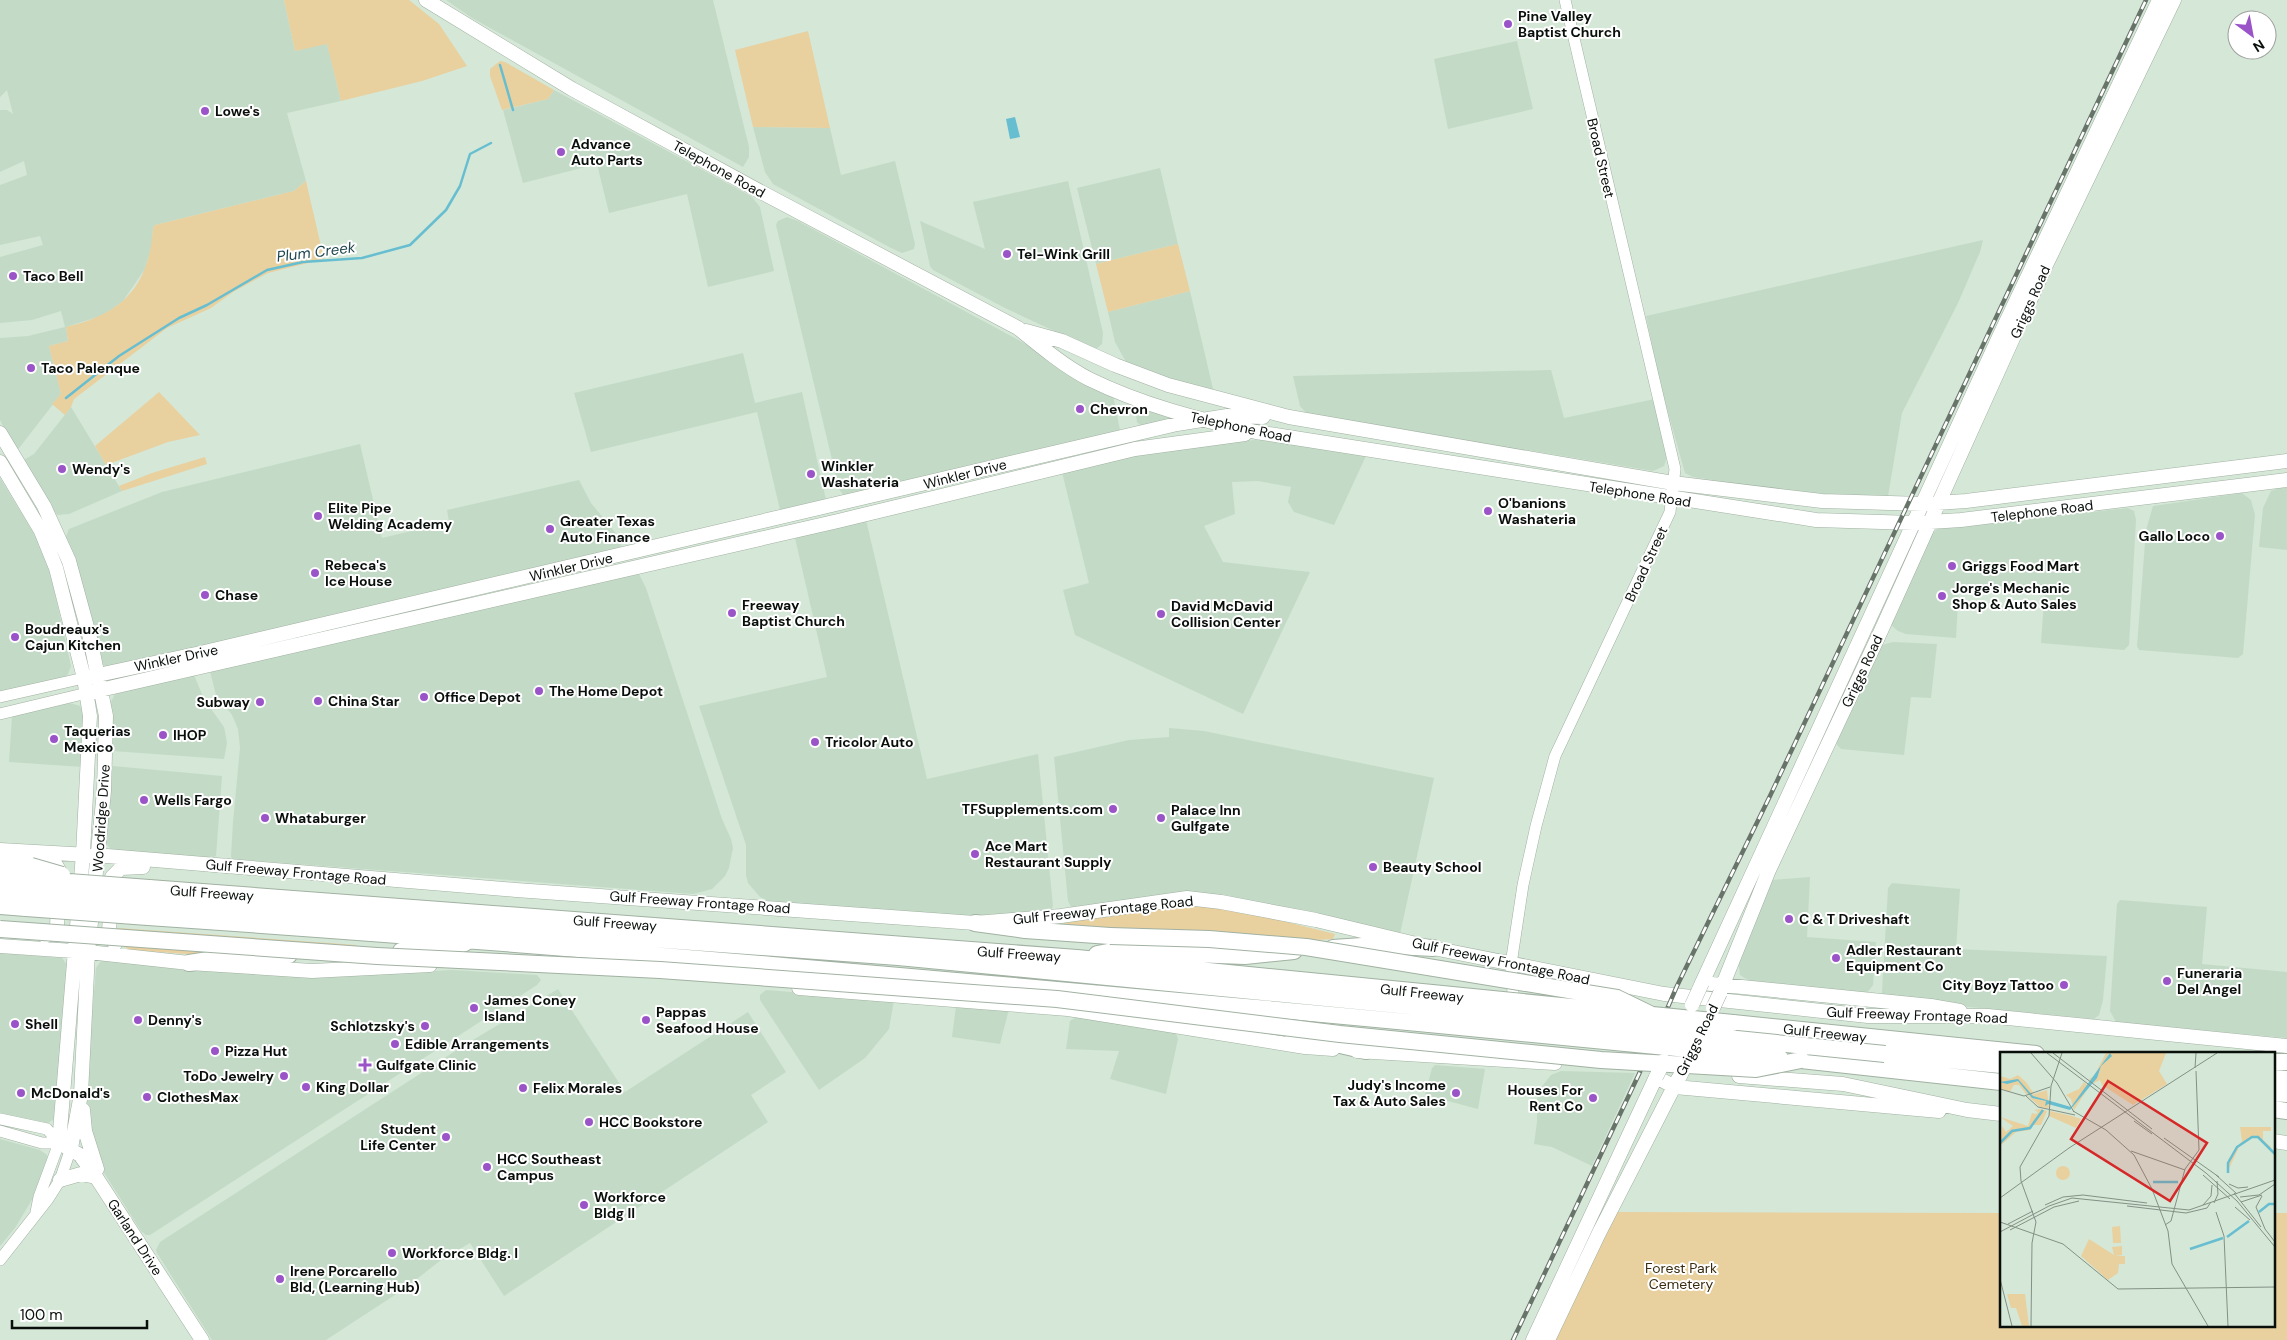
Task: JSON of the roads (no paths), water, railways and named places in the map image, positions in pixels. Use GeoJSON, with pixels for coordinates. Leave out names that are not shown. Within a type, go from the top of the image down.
{"type":"FeatureCollection","features":[{"type":"Feature","properties":{"kind":"highway"},"geometry":{"type":"LineString","coordinates":[[0,862],[28,879]]}},
{"type":"Feature","properties":{"kind":"highway","name":"Gulf Freeway"},"geometry":{"type":"LineString","coordinates":[[0,877],[93,884],[149,902],[907,958],[1430,1008],[2000,1066]]}},
{"type":"Feature","properties":{"kind":"highway","name":"Gulf Freeway"},"geometry":{"type":"LineString","coordinates":[[0,906],[28,879]]}},
{"type":"Feature","properties":{"kind":"highway","name":"Gulf Freeway"},"geometry":{"type":"LineString","coordinates":[[0,890],[28,879],[149,902],[476,940],[1187,1001],[1654,1016],[1885,1054],[2000,1082]]}},
{"type":"Feature","properties":{"kind":"highway","name":"Gulf Freeway"},"geometry":{"type":"LineString","coordinates":[[149,902],[1077,958],[1801,1060],[1885,1054],[2000,1054]]}},
{"type":"Feature","properties":{"kind":"highway"},"geometry":{"type":"LineString","coordinates":[[974,923],[1025,930],[1110,936],[1209,939],[1306,947],[1617,998],[1654,1016]]}},
{"type":"Feature","properties":{"kind":"highway"},"geometry":{"type":"LineString","coordinates":[[0,929],[377,956],[669,970],[1057,998],[1340,1034],[1601,1060],[1756,1069],[1801,1060]]}},
{"type":"Feature","properties":{"kind":"highway"},"geometry":{"type":"LineString","coordinates":[[189,963],[216,959],[444,949],[476,940]]}},
{"type":"Feature","properties":{"kind":"highway"},"geometry":{"type":"LineString","coordinates":[[1077,958],[1113,951],[1245,956],[1377,945],[1433,948]]}},
{"type":"Feature","properties":{"kind":"highway"},"geometry":{"type":"LineString","coordinates":[[1187,1001],[1209,1014],[1366,1051]]}},
{"type":"Feature","properties":{"kind":"highway"},"geometry":{"type":"LineString","coordinates":[[2274,1062],[2287,1062]]}},
{"type":"Feature","properties":{"kind":"highway"},"geometry":{"type":"LineString","coordinates":[[2274,1078],[2287,1079]]}},
{"type":"Feature","properties":{"kind":"highway"},"geometry":{"type":"LineString","coordinates":[[2274,1093],[2287,1094]]}},
{"type":"Feature","properties":{"kind":"highway"},"geometry":{"type":"LineString","coordinates":[[2274,1110],[2287,1111]]}},
{"type":"Feature","properties":{"kind":"main road","name":"Telephone Road"},"geometry":{"type":"LineString","coordinates":[[426,0],[572,89],[761,192],[1018,328],[1050,353],[1088,378],[1120,392],[1199,419],[1256,432],[1672,499],[1816,520],[1914,523],[1960,520],[2287,480]]}},
{"type":"Feature","properties":{"kind":"main road","name":"Griggs Road"},"geometry":{"type":"LineString","coordinates":[[1548,1340],[1656,1077],[1692,1005],[2080,165],[2159,0]]}},
{"type":"Feature","properties":{"kind":"main road","name":"Griggs Road"},"geometry":{"type":"LineString","coordinates":[[1533,1340],[1592,1231],[1677,1082],[1713,1008],[1769,870],[1930,522],[2046,265],[2174,0]]}},
{"type":"Feature","properties":{"kind":"main road","name":"Telephone Road"},"geometry":{"type":"LineString","coordinates":[[1018,328],[1062,341],[1115,365],[1168,385],[1289,417],[1674,483],[1822,501],[1938,504],[2146,480],[2287,460]]}},
{"type":"Feature","properties":{"kind":"main road","name":"Winkler Drive"},"geometry":{"type":"LineString","coordinates":[[84,678],[233,646],[1199,419],[1227,416],[1289,417]]}},
{"type":"Feature","properties":{"kind":"main road","name":"Winkler Drive"},"geometry":{"type":"LineString","coordinates":[[88,693],[199,669],[944,496],[1135,449],[1256,432]]}},
{"type":"Feature","properties":{"kind":"main road","name":"Woodridge Drive"},"geometry":{"type":"LineString","coordinates":[[0,433],[44,506],[58,535],[76,584],[102,690],[106,716],[107,732],[98,855],[88,952],[81,1094],[65,1145]]}},
{"type":"Feature","properties":{"kind":"main road"},"geometry":{"type":"LineString","coordinates":[[1130,434],[1135,449]]}},
{"type":"Feature","properties":{"kind":"main road"},"geometry":{"type":"LineString","coordinates":[[1035,457],[1038,472]]}},
{"type":"Feature","properties":{"kind":"main road","name":"Woodridge Drive"},"geometry":{"type":"LineString","coordinates":[[0,462],[41,531],[56,568],[88,693],[91,730],[66,1078],[65,1145]]}},
{"type":"Feature","properties":{"kind":"main road"},"geometry":{"type":"LineString","coordinates":[[941,480],[944,496]]}},
{"type":"Feature","properties":{"kind":"main road"},"geometry":{"type":"LineString","coordinates":[[480,588],[483,602]]}},
{"type":"Feature","properties":{"kind":"main road"},"geometry":{"type":"LineString","coordinates":[[366,615],[368,629]]}},
{"type":"Feature","properties":{"kind":"main road"},"geometry":{"type":"LineString","coordinates":[[260,654],[277,642],[292,639],[296,636],[298,630]]}},
{"type":"Feature","properties":{"kind":"main road"},"geometry":{"type":"LineString","coordinates":[[233,646],[236,660]]}},
{"type":"Feature","properties":{"kind":"main road"},"geometry":{"type":"LineString","coordinates":[[196,654],[199,669]]}},
{"type":"Feature","properties":{"kind":"main road","name":"Gulf Freeway Frontage Road"},"geometry":{"type":"LineString","coordinates":[[0,850],[28,879],[83,854],[216,866],[974,923],[1061,916],[1187,898],[1221,902],[1316,920],[1433,948],[1664,994],[1724,1002],[1868,1016],[1988,1016],[2287,1046]]}},
{"type":"Feature","properties":{"kind":"main road"},"geometry":{"type":"LineString","coordinates":[[0,940],[27,940],[44,937],[52,933],[57,926],[60,872],[53,860],[28,879]]}},
{"type":"Feature","properties":{"kind":"main road"},"geometry":{"type":"LineString","coordinates":[[150,958],[144,954],[128,952],[120,948],[110,937],[112,877],[121,868],[208,869],[216,866]]}},
{"type":"Feature","properties":{"kind":"main road"},"geometry":{"type":"LineString","coordinates":[[0,946],[312,972],[428,965],[479,965],[1068,1009],[1305,1047],[1519,1061],[1636,1066],[1843,1084],[1967,1110],[2000,1114]]}},
{"type":"Feature","properties":{"kind":"main road"},"geometry":{"type":"LineString","coordinates":[[1702,983],[1721,989],[1931,1006],[1988,1016]]}},
{"type":"Feature","properties":{"kind":"main road"},"geometry":{"type":"LineString","coordinates":[[1656,1077],[1677,1082],[1935,1112],[1967,1110]]}},
{"type":"Feature","properties":{"kind":"main road"},"geometry":{"type":"LineString","coordinates":[[81,1094],[85,1132],[99,1181]]}},
{"type":"Feature","properties":{"kind":"main road"},"geometry":{"type":"LineString","coordinates":[[2274,1141],[2287,1143]]}},
{"type":"Feature","properties":{"kind":"main road","name":"Garland Drive"},"geometry":{"type":"LineString","coordinates":[[65,1145],[80,1155],[99,1181],[202,1340]]}},
{"type":"Feature","properties":{"kind":"main road"},"geometry":{"type":"LineString","coordinates":[[60,1180],[81,1174],[99,1181]]}},
{"type":"Feature","properties":{"kind":"street","name":"Broad Street"},"geometry":{"type":"LineString","coordinates":[[1519,1061],[1511,964],[1523,885],[1536,826],[1555,756],[1670,512],[1675,469],[1565,0]]}},
{"type":"Feature","properties":{"kind":"street","name":"Winkler Drive"},"geometry":{"type":"LineString","coordinates":[[0,697],[84,678]]}},
{"type":"Feature","properties":{"kind":"street","name":"Winkler Drive"},"geometry":{"type":"LineString","coordinates":[[0,714],[88,693]]}},
{"type":"Feature","properties":{"kind":"street"},"geometry":{"type":"LineString","coordinates":[[0,1119],[46,1129],[65,1145]]}},
{"type":"Feature","properties":{"kind":"street"},"geometry":{"type":"LineString","coordinates":[[0,1131],[42,1143],[65,1145]]}},
{"type":"Feature","properties":{"kind":"street","name":"Woodridge Drive"},"geometry":{"type":"LineString","coordinates":[[0,1260],[60,1180],[65,1145]]}},
{"type":"Feature","properties":{"kind":"street","name":"Woodridge Drive"},"geometry":{"type":"LineString","coordinates":[[35,1214],[39,1197],[65,1145]]}},
{"type":"Feature","properties":{"kind":"water"},"geometry":{"type":"Polygon","coordinates":[[[1015,117],[1020,137],[1010,139],[1006,119],[1015,117]]]}},
{"type":"Feature","properties":{"kind":"waterway","name":"Plum Creek"},"geometry":{"type":"LineString","coordinates":[[500,65],[513,110]]}},
{"type":"Feature","properties":{"kind":"waterway","name":"Plum Creek"},"geometry":{"type":"LineString","coordinates":[[66,398],[119,356],[179,318],[207,305],[267,270],[303,262],[362,258],[410,245],[446,210],[460,186],[470,154],[491,143]]}},
{"type":"Feature","properties":{"kind":"railway"},"geometry":{"type":"LineString","coordinates":[[1513,1340],[1639,1074],[1677,986],[1770,796],[2146,0]]}},
{"type":"Feature","properties":{"kind":"place","name":"Pine Valley Baptist Church"},"geometry":{"type":"Point","coordinates":[1508,24]}},
{"type":"Feature","properties":{"kind":"place","name":"Lowe's"},"geometry":{"type":"Point","coordinates":[205,111]}},
{"type":"Feature","properties":{"kind":"place","name":"Advance Auto Parts"},"geometry":{"type":"Point","coordinates":[561,152]}},
{"type":"Feature","properties":{"kind":"place","name":"Tel-Wink Grill"},"geometry":{"type":"Point","coordinates":[1007,254]}},
{"type":"Feature","properties":{"kind":"place","name":"Taco Bell"},"geometry":{"type":"Point","coordinates":[13,276]}},
{"type":"Feature","properties":{"kind":"place","name":"Taco Palenque"},"geometry":{"type":"Point","coordinates":[31,368]}},
{"type":"Feature","properties":{"kind":"place","name":"Chevron"},"geometry":{"type":"Point","coordinates":[1080,409]}},
{"type":"Feature","properties":{"kind":"place","name":"Wendy's"},"geometry":{"type":"Point","coordinates":[62,469]}},
{"type":"Feature","properties":{"kind":"place","name":"Winkler Washateria"},"geometry":{"type":"Point","coordinates":[811,474]}},
{"type":"Feature","properties":{"kind":"place","name":"O'banions Washateria"},"geometry":{"type":"Point","coordinates":[1488,511]}},
{"type":"Feature","properties":{"kind":"place","name":"Elite Pipe Welding Academy"},"geometry":{"type":"Point","coordinates":[318,516]}},
{"type":"Feature","properties":{"kind":"place","name":"Greater Texas Auto Finance"},"geometry":{"type":"Point","coordinates":[550,529]}},
{"type":"Feature","properties":{"kind":"place","name":"Gallo Loco"},"geometry":{"type":"Point","coordinates":[2220,536]}},
{"type":"Feature","properties":{"kind":"place","name":"Griggs Food Mart"},"geometry":{"type":"Point","coordinates":[1952,566]}},
{"type":"Feature","properties":{"kind":"place","name":"Rebeca's Ice House"},"geometry":{"type":"Point","coordinates":[315,573]}},
{"type":"Feature","properties":{"kind":"place","name":"Chase"},"geometry":{"type":"Point","coordinates":[205,595]}},
{"type":"Feature","properties":{"kind":"place","name":"Jorge's Mechanic Shop & Auto Sales"},"geometry":{"type":"Point","coordinates":[1942,596]}},
{"type":"Feature","properties":{"kind":"place","name":"Freeway Baptist Church"},"geometry":{"type":"Point","coordinates":[732,613]}},
{"type":"Feature","properties":{"kind":"place","name":"David McDavid Collision Center"},"geometry":{"type":"Point","coordinates":[1161,614]}},
{"type":"Feature","properties":{"kind":"place","name":"Boudreaux's Cajun Kitchen"},"geometry":{"type":"Point","coordinates":[15,637]}},
{"type":"Feature","properties":{"kind":"place","name":"The Home Depot"},"geometry":{"type":"Point","coordinates":[539,691]}},
{"type":"Feature","properties":{"kind":"place","name":"Office Depot"},"geometry":{"type":"Point","coordinates":[424,697]}},
{"type":"Feature","properties":{"kind":"place","name":"China Star"},"geometry":{"type":"Point","coordinates":[318,701]}},
{"type":"Feature","properties":{"kind":"place","name":"Subway"},"geometry":{"type":"Point","coordinates":[260,702]}},
{"type":"Feature","properties":{"kind":"place","name":"IHOP"},"geometry":{"type":"Point","coordinates":[163,735]}},
{"type":"Feature","properties":{"kind":"place","name":"Taquerias Mexico"},"geometry":{"type":"Point","coordinates":[54,739]}},
{"type":"Feature","properties":{"kind":"place","name":"Tricolor Auto"},"geometry":{"type":"Point","coordinates":[815,742]}},
{"type":"Feature","properties":{"kind":"place","name":"Wells Fargo"},"geometry":{"type":"Point","coordinates":[144,800]}},
{"type":"Feature","properties":{"kind":"place","name":"TFSupplements.com"},"geometry":{"type":"Point","coordinates":[1113,809]}},
{"type":"Feature","properties":{"kind":"place","name":"Whataburger"},"geometry":{"type":"Point","coordinates":[265,818]}},
{"type":"Feature","properties":{"kind":"place","name":"Palace Inn Gulfgate"},"geometry":{"type":"Point","coordinates":[1161,818]}},
{"type":"Feature","properties":{"kind":"place","name":"Ace Mart Restaurant Supply"},"geometry":{"type":"Point","coordinates":[975,854]}},
{"type":"Feature","properties":{"kind":"place","name":"Beauty School"},"geometry":{"type":"Point","coordinates":[1373,867]}},
{"type":"Feature","properties":{"kind":"place","name":"C & T Driveshaft"},"geometry":{"type":"Point","coordinates":[1789,919]}},
{"type":"Feature","properties":{"kind":"place","name":"Adler Restaurant Equipment Co"},"geometry":{"type":"Point","coordinates":[1836,958]}},
{"type":"Feature","properties":{"kind":"place","name":"Funeraria Del Angel"},"geometry":{"type":"Point","coordinates":[2167,981]}},
{"type":"Feature","properties":{"kind":"place","name":"City Boyz Tattoo"},"geometry":{"type":"Point","coordinates":[2064,985]}},
{"type":"Feature","properties":{"kind":"place","name":"James Coney Island"},"geometry":{"type":"Point","coordinates":[474,1008]}},
{"type":"Feature","properties":{"kind":"place","name":"Denny's"},"geometry":{"type":"Point","coordinates":[138,1020]}},
{"type":"Feature","properties":{"kind":"place","name":"Pappas Seafood House"},"geometry":{"type":"Point","coordinates":[646,1020]}},
{"type":"Feature","properties":{"kind":"place","name":"Shell"},"geometry":{"type":"Point","coordinates":[15,1024]}},
{"type":"Feature","properties":{"kind":"place","name":"Schlotzsky's"},"geometry":{"type":"Point","coordinates":[425,1026]}},
{"type":"Feature","properties":{"kind":"place","name":"Edible Arrangements"},"geometry":{"type":"Point","coordinates":[395,1044]}},
{"type":"Feature","properties":{"kind":"place","name":"Pizza Hut"},"geometry":{"type":"Point","coordinates":[215,1051]}},
{"type":"Feature","properties":{"kind":"place","name":"Gulfgate Clinic"},"geometry":{"type":"Point","coordinates":[365,1065]}},
{"type":"Feature","properties":{"kind":"place","name":"ToDo Jewelry"},"geometry":{"type":"Point","coordinates":[284,1076]}},
{"type":"Feature","properties":{"kind":"place","name":"King Dollar"},"geometry":{"type":"Point","coordinates":[306,1087]}},
{"type":"Feature","properties":{"kind":"place","name":"Felix Morales"},"geometry":{"type":"Point","coordinates":[523,1088]}},
{"type":"Feature","properties":{"kind":"place","name":"McDonald's"},"geometry":{"type":"Point","coordinates":[21,1093]}},
{"type":"Feature","properties":{"kind":"place","name":"Judy's Income Tax & Auto Sales"},"geometry":{"type":"Point","coordinates":[1456,1093]}},
{"type":"Feature","properties":{"kind":"place","name":"ClothesMax"},"geometry":{"type":"Point","coordinates":[147,1097]}},
{"type":"Feature","properties":{"kind":"place","name":"Houses For Rent Co"},"geometry":{"type":"Point","coordinates":[1593,1098]}},
{"type":"Feature","properties":{"kind":"place","name":"HCC Bookstore"},"geometry":{"type":"Point","coordinates":[589,1122]}},
{"type":"Feature","properties":{"kind":"place","name":"Student Life Center"},"geometry":{"type":"Point","coordinates":[446,1137]}},
{"type":"Feature","properties":{"kind":"place","name":"HCC Southeast Campus"},"geometry":{"type":"Point","coordinates":[487,1167]}},
{"type":"Feature","properties":{"kind":"place","name":"Workforce Bldg II"},"geometry":{"type":"Point","coordinates":[584,1205]}},
{"type":"Feature","properties":{"kind":"place","name":"Workforce Bldg. I"},"geometry":{"type":"Point","coordinates":[392,1253]}},
{"type":"Feature","properties":{"kind":"place","name":"Irene Porcarello Bld, (Learning Hub)"},"geometry":{"type":"Point","coordinates":[280,1279]}},
{"type":"Feature","properties":{"kind":"park label","name":"Forest Park Cemetery"},"geometry":{"type":"Point","coordinates":[1681,1276]}}]}
